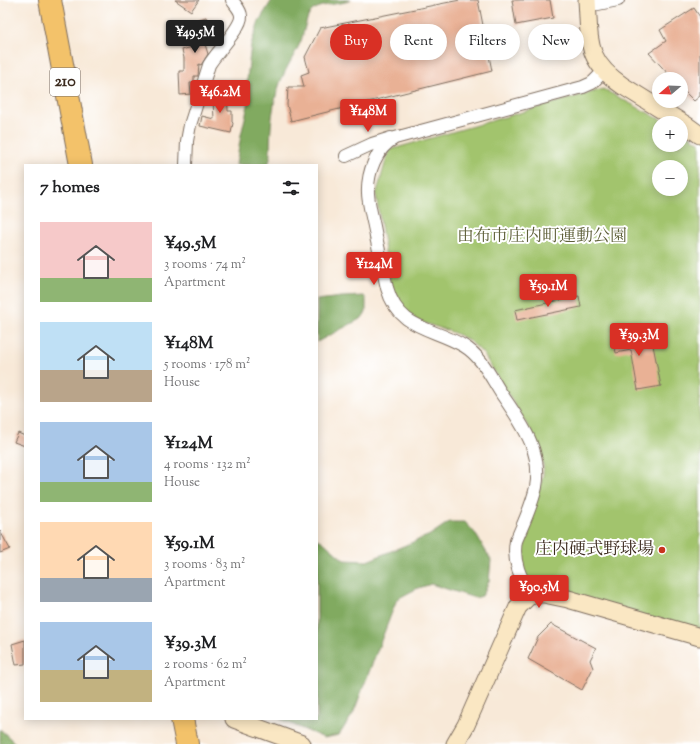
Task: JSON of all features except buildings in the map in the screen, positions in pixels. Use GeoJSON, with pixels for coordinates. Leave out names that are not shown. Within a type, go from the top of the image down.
{"type":"FeatureCollection","features":[{"type":"Feature","properties":{"kind":"highway","name":"210"},"geometry":{"type":"LineString","coordinates":[[50,0],[80,164]]}},
{"type":"Feature","properties":{"kind":"highway"},"geometry":{"type":"LineString","coordinates":[[182,720],[187,744]]}},
{"type":"Feature","properties":{"kind":"street"},"geometry":{"type":"LineString","coordinates":[[186,164],[186,141],[209,65],[241,19],[240,12],[232,0]]}},
{"type":"Feature","properties":{"kind":"street"},"geometry":{"type":"LineString","coordinates":[[618,0],[590,3],[591,50],[597,62],[604,71],[623,86],[686,125],[700,136]]}},
{"type":"Feature","properties":{"kind":"street"},"geometry":{"type":"LineString","coordinates":[[346,156],[372,144],[583,87],[592,83],[604,71]]}},
{"type":"Feature","properties":{"kind":"street"},"geometry":{"type":"LineString","coordinates":[[400,136],[388,142],[378,154],[370,174],[368,187],[369,200],[387,288],[394,306],[406,319],[462,345],[478,357],[529,437],[536,455],[537,480],[534,495],[514,549],[516,565],[531,596]]}},
{"type":"Feature","properties":{"kind":"street"},"geometry":{"type":"LineString","coordinates":[[455,744],[466,725],[518,607],[522,602],[531,596],[544,594],[563,598],[700,637]]}},
{"type":"Feature","properties":{"kind":"street"},"geometry":{"type":"LineString","coordinates":[[237,720],[302,744]]}},
{"type":"Feature","properties":{"kind":"green space"},"geometry":{"type":"Polygon","coordinates":[[[272,0],[351,0],[327,5],[311,12],[301,41],[280,83],[276,97],[271,123],[270,159],[268,164],[236,164],[249,101],[247,80],[251,44],[259,21],[272,0]]]}},
{"type":"Feature","properties":{"kind":"green space","name":"由布市庄内町運動公園"},"geometry":{"type":"Polygon","coordinates":[[[603,89],[654,116],[652,116],[652,152],[688,152],[688,135],[700,143],[700,632],[534,584],[524,574],[520,562],[521,548],[524,532],[543,475],[540,450],[534,436],[484,355],[466,339],[446,330],[415,320],[404,310],[391,287],[376,195],[389,150],[603,89]]]}},
{"type":"Feature","properties":{"kind":"green space"},"geometry":{"type":"Polygon","coordinates":[[[364,296],[366,299],[366,312],[362,318],[318,341],[318,300],[364,296]]]}},
{"type":"Feature","properties":{"kind":"green space"},"geometry":{"type":"Polygon","coordinates":[[[449,522],[465,522],[475,533],[491,560],[489,581],[482,596],[475,598],[431,584],[416,589],[397,599],[353,714],[339,735],[324,738],[282,720],[318,720],[318,539],[322,541],[344,560],[367,561],[430,535],[449,522]]]}},
{"type":"Feature","properties":{"kind":"green space"},"geometry":{"type":"Polygon","coordinates":[[[0,729],[16,744],[0,744],[0,729]]]}},
{"type":"Feature","properties":{"kind":"place","name":"庄内硬式野球場"},"geometry":{"type":"Point","coordinates":[662,550]}}]}
